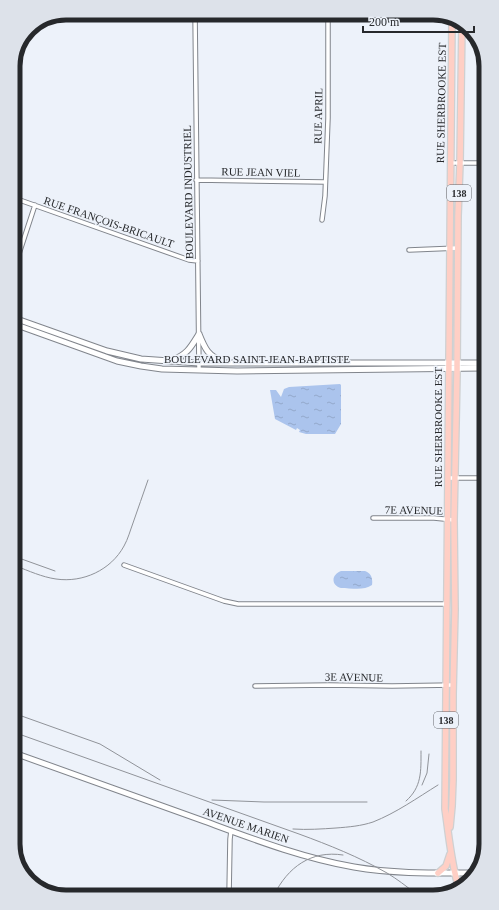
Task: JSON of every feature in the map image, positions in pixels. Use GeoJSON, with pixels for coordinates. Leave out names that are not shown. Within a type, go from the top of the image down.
{"type":"FeatureCollection","features":[{"type":"Feature","properties":{"kind":"main road","name":"RUE SHERBROOKE EST"},"geometry":{"type":"LineString","coordinates":[[452,24],[445,809],[457,884]]}},
{"type":"Feature","properties":{"kind":"main road"},"geometry":{"type":"LineString","coordinates":[[452,27],[456,26]]}},
{"type":"Feature","properties":{"kind":"main road","name":"RUE SHERBROOKE EST"},"geometry":{"type":"LineString","coordinates":[[449,835],[452,806],[455,604],[454,520],[462,30]]}},
{"type":"Feature","properties":{"kind":"main road"},"geometry":{"type":"LineString","coordinates":[[452,61],[461,61]]}},
{"type":"Feature","properties":{"kind":"main road"},"geometry":{"type":"LineString","coordinates":[[450,190],[459,190]]}},
{"type":"Feature","properties":{"kind":"main road"},"geometry":{"type":"LineString","coordinates":[[450,215],[458,216]]}},
{"type":"Feature","properties":{"kind":"main road"},"geometry":{"type":"LineString","coordinates":[[449,291],[457,291]]}},
{"type":"Feature","properties":{"kind":"main road","name":"BOULEVARD SAINT-JEAN-BAPTISTE"},"geometry":{"type":"LineString","coordinates":[[20,320],[107,352],[141,359],[233,364],[373,363],[479,368]]}},
{"type":"Feature","properties":{"kind":"main road","name":"BOULEVARD SAINT-JEAN-BAPTISTE"},"geometry":{"type":"LineString","coordinates":[[20,326],[116,361],[162,369],[237,371],[373,370],[449,366]]}},
{"type":"Feature","properties":{"kind":"main road"},"geometry":{"type":"LineString","coordinates":[[164,361],[180,357],[187,352],[192,347],[199,334]]}},
{"type":"Feature","properties":{"kind":"main road"},"geometry":{"type":"LineString","coordinates":[[199,334],[207,352],[216,359],[233,364]]}},
{"type":"Feature","properties":{"kind":"main road"},"geometry":{"type":"LineString","coordinates":[[285,363],[285,370]]}},
{"type":"Feature","properties":{"kind":"main road"},"geometry":{"type":"LineString","coordinates":[[355,363],[355,370]]}},
{"type":"Feature","properties":{"kind":"main road"},"geometry":{"type":"LineString","coordinates":[[373,363],[373,370]]}},
{"type":"Feature","properties":{"kind":"main road","name":"BOULEVARD SAINT-JEAN-BAPTISTE"},"geometry":{"type":"LineString","coordinates":[[457,366],[479,364]]}},
{"type":"Feature","properties":{"kind":"main road"},"geometry":{"type":"LineString","coordinates":[[448,428],[456,429]]}},
{"type":"Feature","properties":{"kind":"main road"},"geometry":{"type":"LineString","coordinates":[[447,543],[454,542]]}},
{"type":"Feature","properties":{"kind":"main road"},"geometry":{"type":"LineString","coordinates":[[447,560],[455,560]]}},
{"type":"Feature","properties":{"kind":"main road"},"geometry":{"type":"LineString","coordinates":[[447,604],[455,604]]}},
{"type":"Feature","properties":{"kind":"main road","name":"AVENUE MARIEN"},"geometry":{"type":"LineString","coordinates":[[20,755],[303,856],[333,863],[383,871],[469,873]]}},
{"type":"Feature","properties":{"kind":"main road"},"geometry":{"type":"LineString","coordinates":[[438,873],[446,866],[451,846]]}},
{"type":"Feature","properties":{"kind":"street","name":"BOULEVARD INDUSTRIEL"},"geometry":{"type":"LineString","coordinates":[[194,20],[199,370]]}},
{"type":"Feature","properties":{"kind":"street","name":"RUE APRIL"},"geometry":{"type":"LineString","coordinates":[[322,220],[325,196],[328,118],[328,20]]}},
{"type":"Feature","properties":{"kind":"street"},"geometry":{"type":"LineString","coordinates":[[451,163],[479,163]]}},
{"type":"Feature","properties":{"kind":"street","name":"RUE JEAN VIEL"},"geometry":{"type":"LineString","coordinates":[[196,180],[325,182]]}},
{"type":"Feature","properties":{"kind":"street","name":"RUE FRANÇOIS-BRICAULT"},"geometry":{"type":"LineString","coordinates":[[20,200],[189,260],[198,261]]}},
{"type":"Feature","properties":{"kind":"street"},"geometry":{"type":"LineString","coordinates":[[20,251],[35,205]]}},
{"type":"Feature","properties":{"kind":"street"},"geometry":{"type":"LineString","coordinates":[[409,250],[458,248]]}},
{"type":"Feature","properties":{"kind":"street"},"geometry":{"type":"LineString","coordinates":[[448,478],[479,478]]}},
{"type":"Feature","properties":{"kind":"street","name":"7E AVENUE"},"geometry":{"type":"LineString","coordinates":[[373,518],[434,518],[454,520]]}},
{"type":"Feature","properties":{"kind":"street"},"geometry":{"type":"LineString","coordinates":[[124,565],[224,601],[238,604],[447,604]]}},
{"type":"Feature","properties":{"kind":"street","name":"3E AVENUE"},"geometry":{"type":"LineString","coordinates":[[254,686],[453,685]]}},
{"type":"Feature","properties":{"kind":"street"},"geometry":{"type":"LineString","coordinates":[[230,890],[231,831]]}},
{"type":"Feature","properties":{"kind":"water"},"geometry":{"type":"Polygon","coordinates":[[[340,384],[341,424],[335,434],[306,434],[299,432],[300,430],[297,428],[296,430],[275,419],[270,390],[276,390],[281,397],[284,389],[289,387],[340,384]]]}},
{"type":"Feature","properties":{"kind":"water"},"geometry":{"type":"Polygon","coordinates":[[[341,571],[365,571],[371,576],[372,585],[361,589],[338,587],[335,585],[334,577],[341,571]]]}},
{"type":"Feature","properties":{"kind":"railway"},"geometry":{"type":"LineString","coordinates":[[20,568],[46,577],[66,580],[86,577],[104,568],[112,562],[125,543],[148,480]]}},
{"type":"Feature","properties":{"kind":"railway"},"geometry":{"type":"LineString","coordinates":[[20,558],[55,571]]}},
{"type":"Feature","properties":{"kind":"railway"},"geometry":{"type":"LineString","coordinates":[[20,715],[100,744],[160,780]]}},
{"type":"Feature","properties":{"kind":"railway"},"geometry":{"type":"LineString","coordinates":[[20,734],[333,847],[387,873],[411,890]]}},
{"type":"Feature","properties":{"kind":"railway"},"geometry":{"type":"LineString","coordinates":[[406,801],[415,790],[420,778],[421,751]]}},
{"type":"Feature","properties":{"kind":"railway"},"geometry":{"type":"LineString","coordinates":[[422,785],[427,773],[429,754]]}},
{"type":"Feature","properties":{"kind":"railway"},"geometry":{"type":"LineString","coordinates":[[293,829],[341,828],[373,822],[398,810],[438,785]]}},
{"type":"Feature","properties":{"kind":"railway"},"geometry":{"type":"LineString","coordinates":[[212,800],[264,802],[367,802]]}},
{"type":"Feature","properties":{"kind":"railway"},"geometry":{"type":"LineString","coordinates":[[277,890],[286,876],[302,863],[311,858],[331,854],[343,855]]}}]}
